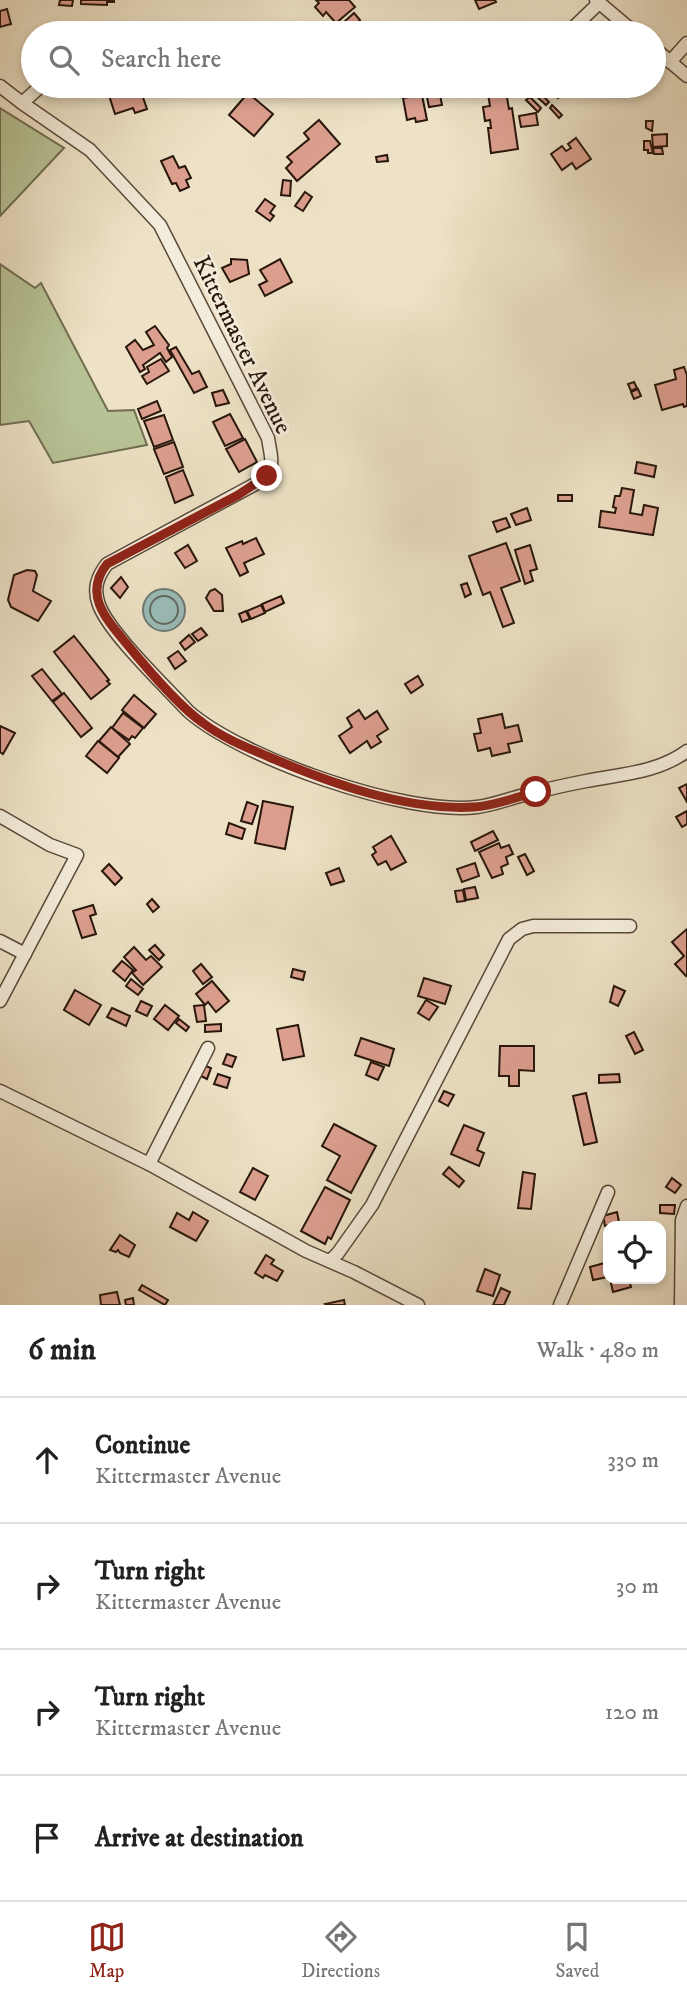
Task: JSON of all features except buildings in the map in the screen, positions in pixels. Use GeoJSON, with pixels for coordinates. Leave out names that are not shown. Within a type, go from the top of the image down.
{"type":"FeatureCollection","features":[{"type":"Feature","properties":{"kind":"street"},"geometry":{"type":"LineString","coordinates":[[579,21],[597,1],[621,21]]}},
{"type":"Feature","properties":{"kind":"street"},"geometry":{"type":"LineString","coordinates":[[670,62],[687,43]]}},
{"type":"Feature","properties":{"kind":"street"},"geometry":{"type":"LineString","coordinates":[[666,58],[687,76]]}},
{"type":"Feature","properties":{"kind":"street","name":"Kittermaster Avenue"},"geometry":{"type":"LineString","coordinates":[[0,86],[89,150],[160,225],[268,438],[273,466],[267,476],[107,564],[97,580],[97,596],[104,617],[188,711],[201,723],[233,742],[317,777],[369,793],[441,807],[477,807],[536,792],[638,772],[664,764],[687,751]]}},
{"type":"Feature","properties":{"kind":"street"},"geometry":{"type":"LineString","coordinates":[[22,103],[28,98]]}},
{"type":"Feature","properties":{"kind":"street"},"geometry":{"type":"LineString","coordinates":[[0,816],[50,845],[77,855],[0,1001]]}},
{"type":"Feature","properties":{"kind":"street"},"geometry":{"type":"LineString","coordinates":[[330,1261],[338,1254],[372,1205],[509,939],[522,929],[533,926],[630,926]]}},
{"type":"Feature","properties":{"kind":"street"},"geometry":{"type":"LineString","coordinates":[[0,941],[25,954]]}},
{"type":"Feature","properties":{"kind":"street"},"geometry":{"type":"LineString","coordinates":[[149,1164],[208,1048]]}},
{"type":"Feature","properties":{"kind":"street"},"geometry":{"type":"LineString","coordinates":[[0,1091],[149,1164],[306,1251],[418,1305]]}},
{"type":"Feature","properties":{"kind":"street"},"geometry":{"type":"LineString","coordinates":[[560,1305],[608,1192]]}},
{"type":"Feature","properties":{"kind":"street"},"geometry":{"type":"LineString","coordinates":[[681,1305],[681,1232],[687,1206]]}},
{"type":"Feature","properties":{"kind":"green space"},"geometry":{"type":"Polygon","coordinates":[[[0,108],[64,148],[0,216],[0,108]]]}},
{"type":"Feature","properties":{"kind":"green space"},"geometry":{"type":"Polygon","coordinates":[[[0,264],[35,288],[41,283],[108,411],[134,410],[147,445],[53,463],[29,421],[0,425],[0,264]]]}},
{"type":"Feature","properties":{"kind":"water"},"geometry":{"type":"Polygon","coordinates":[[[164,589],[179,595],[185,610],[179,625],[164,631],[149,625],[143,610],[149,595],[164,589]]]}},
{"type":"Feature","properties":{"kind":"route"},"geometry":{"type":"LineString","coordinates":[[267,476],[238,495],[107,564],[97,580],[99,605],[104,617],[128,646],[201,723],[233,742],[317,777],[369,793],[441,807],[477,807],[536,792]]}}]}
